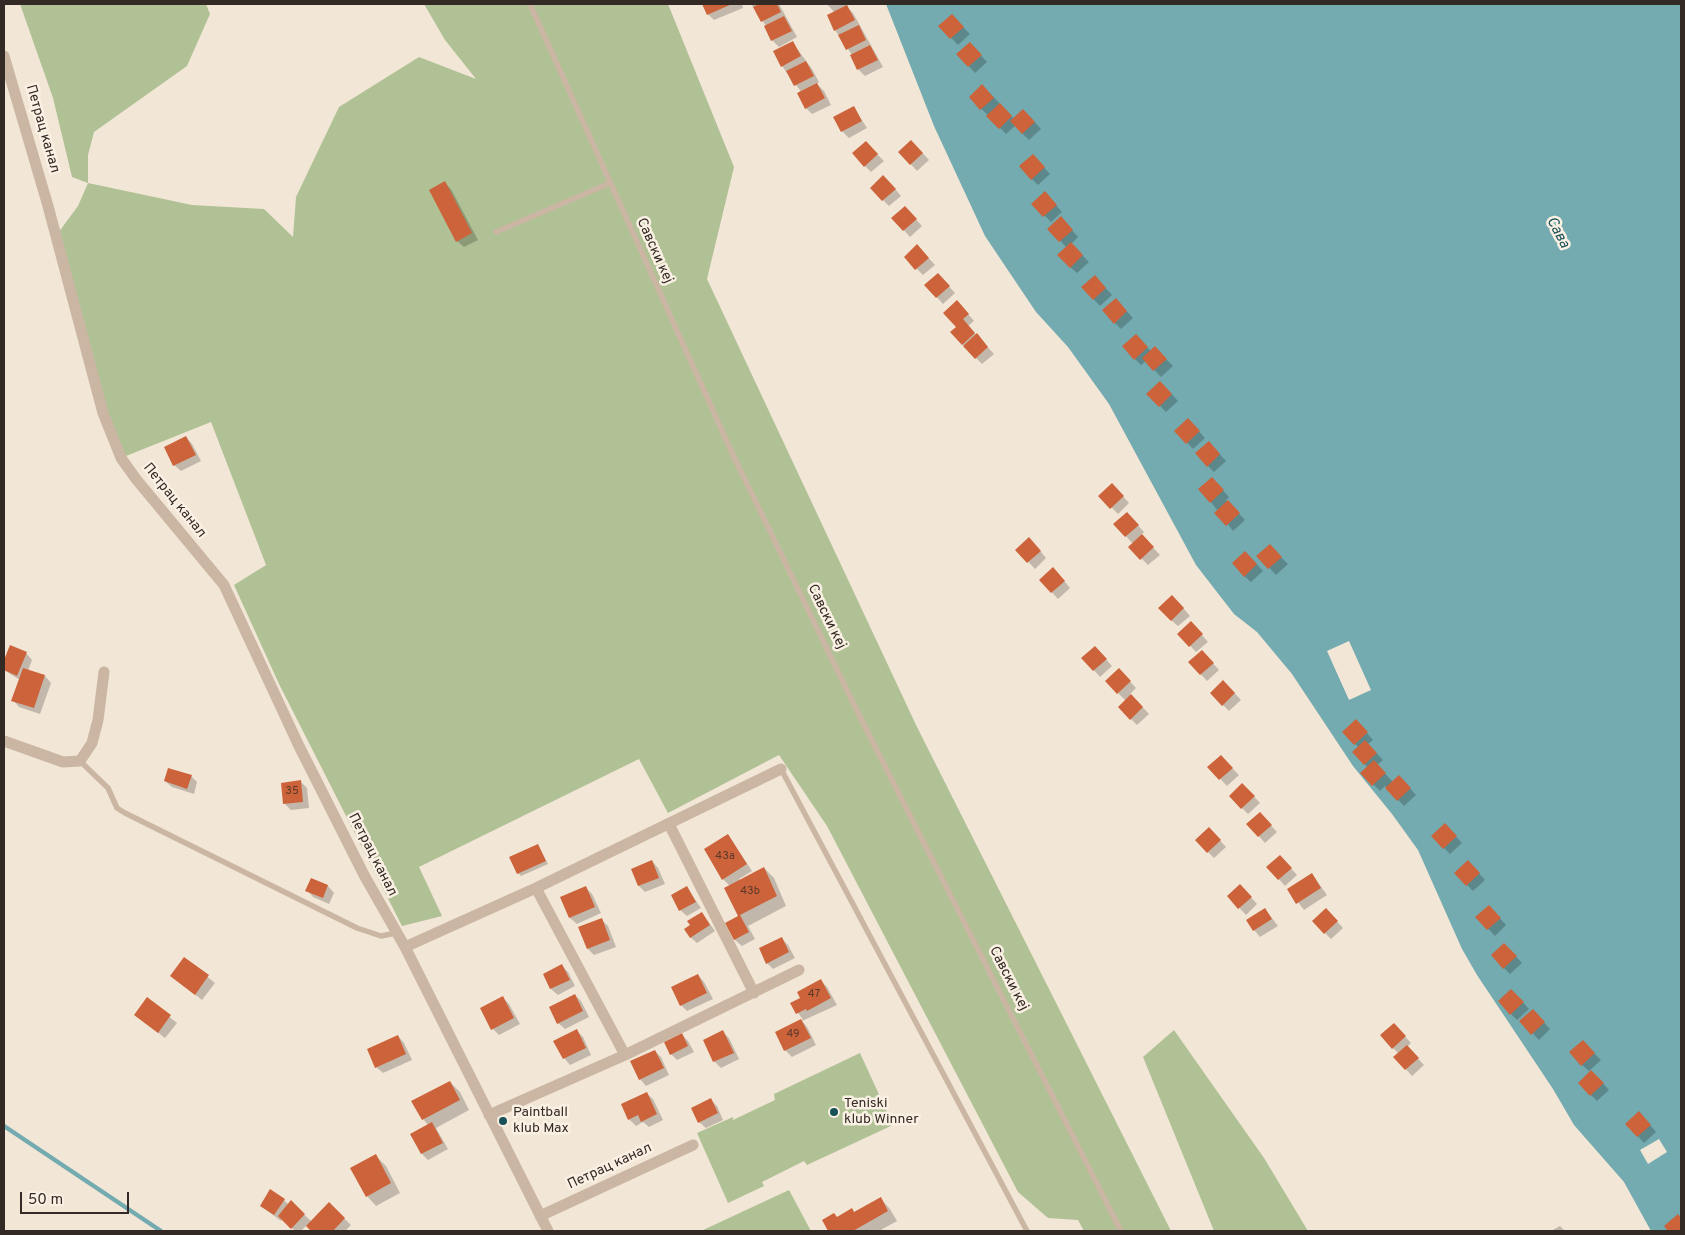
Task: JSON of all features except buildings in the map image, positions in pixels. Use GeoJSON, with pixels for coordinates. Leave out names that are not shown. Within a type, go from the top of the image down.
{"type":"FeatureCollection","features":[{"type":"Feature","properties":{"kind":"street","name":"Петрац канал"},"geometry":{"type":"LineString","coordinates":[[4,56],[48,206],[104,413],[121,458],[136,479],[224,585],[298,744],[404,946],[548,1231]]}},
{"type":"Feature","properties":{"kind":"street"},"geometry":{"type":"LineString","coordinates":[[4,741],[63,762],[80,761],[92,743],[98,720],[104,672]]}},
{"type":"Feature","properties":{"kind":"street"},"geometry":{"type":"LineString","coordinates":[[404,946],[536,888],[781,769]]}},
{"type":"Feature","properties":{"kind":"street"},"geometry":{"type":"LineString","coordinates":[[669,824],[754,993]]}},
{"type":"Feature","properties":{"kind":"street"},"geometry":{"type":"LineString","coordinates":[[536,888],[625,1055]]}},
{"type":"Feature","properties":{"kind":"street"},"geometry":{"type":"LineString","coordinates":[[488,1115],[625,1055],[799,970]]}},
{"type":"Feature","properties":{"kind":"street","name":"Петрац канал"},"geometry":{"type":"LineString","coordinates":[[540,1216],[693,1145]]}},
{"type":"Feature","properties":{"kind":"lane","name":"Савски кеј"},"geometry":{"type":"LineString","coordinates":[[530,4],[733,455],[857,710],[1121,1231]]}},
{"type":"Feature","properties":{"kind":"lane"},"geometry":{"type":"LineString","coordinates":[[496,232],[610,183]]}},
{"type":"Feature","properties":{"kind":"lane"},"geometry":{"type":"LineString","coordinates":[[80,761],[108,788],[117,808],[125,813],[357,928],[381,936],[396,933]]}},
{"type":"Feature","properties":{"kind":"lane"},"geometry":{"type":"LineString","coordinates":[[781,769],[1027,1231]]}},
{"type":"Feature","properties":{"kind":"green space"},"geometry":{"type":"Polygon","coordinates":[[[20,4],[206,4],[210,14],[187,66],[94,132],[88,155],[88,183],[72,177],[53,98],[20,4]]]}},
{"type":"Feature","properties":{"kind":"green space"},"geometry":{"type":"Polygon","coordinates":[[[424,4],[668,4],[734,167],[707,279],[917,727],[1171,1231],[1084,1231],[1078,1220],[1048,1218],[1018,1192],[827,826],[779,755],[668,813],[639,759],[419,867],[442,916],[402,926],[279,684],[234,585],[266,565],[211,422],[121,458],[55,237],[78,206],[88,183],[192,205],[264,209],[293,237],[296,197],[339,107],[419,57],[476,79],[445,40],[424,4]]]}},
{"type":"Feature","properties":{"kind":"green space"},"geometry":{"type":"Polygon","coordinates":[[[1174,1030],[1264,1158],[1308,1231],[1214,1231],[1143,1057],[1174,1030]]]}},
{"type":"Feature","properties":{"kind":"green space"},"geometry":{"type":"Polygon","coordinates":[[[860,1053],[893,1125],[807,1165],[804,1161],[762,1182],[764,1186],[728,1203],[697,1133],[733,1117],[733,1120],[775,1100],[774,1094],[860,1053]]]}},
{"type":"Feature","properties":{"kind":"green space"},"geometry":{"type":"Polygon","coordinates":[[[789,1190],[811,1231],[701,1231],[789,1190]]]}},
{"type":"Feature","properties":{"kind":"water","name":"Сава"},"geometry":{"type":"Polygon","coordinates":[[[886,4],[1681,4],[1681,1231],[1651,1231],[1624,1182],[1574,1125],[1553,1089],[1477,975],[1462,949],[1418,850],[1353,766],[1292,674],[1257,632],[1234,614],[1196,565],[1109,404],[1068,347],[1036,312],[985,236],[934,126],[886,4]]]}},
{"type":"Feature","properties":{"kind":"pier"},"geometry":{"type":"Polygon","coordinates":[[[1349,641],[1371,690],[1349,700],[1327,651],[1349,641]]]}},
{"type":"Feature","properties":{"kind":"pier"},"geometry":{"type":"Polygon","coordinates":[[[1659,1139],[1667,1152],[1648,1164],[1640,1150],[1659,1139]]]}},
{"type":"Feature","properties":{"kind":"waterway"},"geometry":{"type":"LineString","coordinates":[[4,1126],[161,1231]]}},
{"type":"Feature","properties":{"kind":"place","name":"Teniski klub Winner"},"geometry":{"type":"Point","coordinates":[834,1112]}},
{"type":"Feature","properties":{"kind":"place","name":"Paintball klub Max"},"geometry":{"type":"Point","coordinates":[503,1121]}}]}
